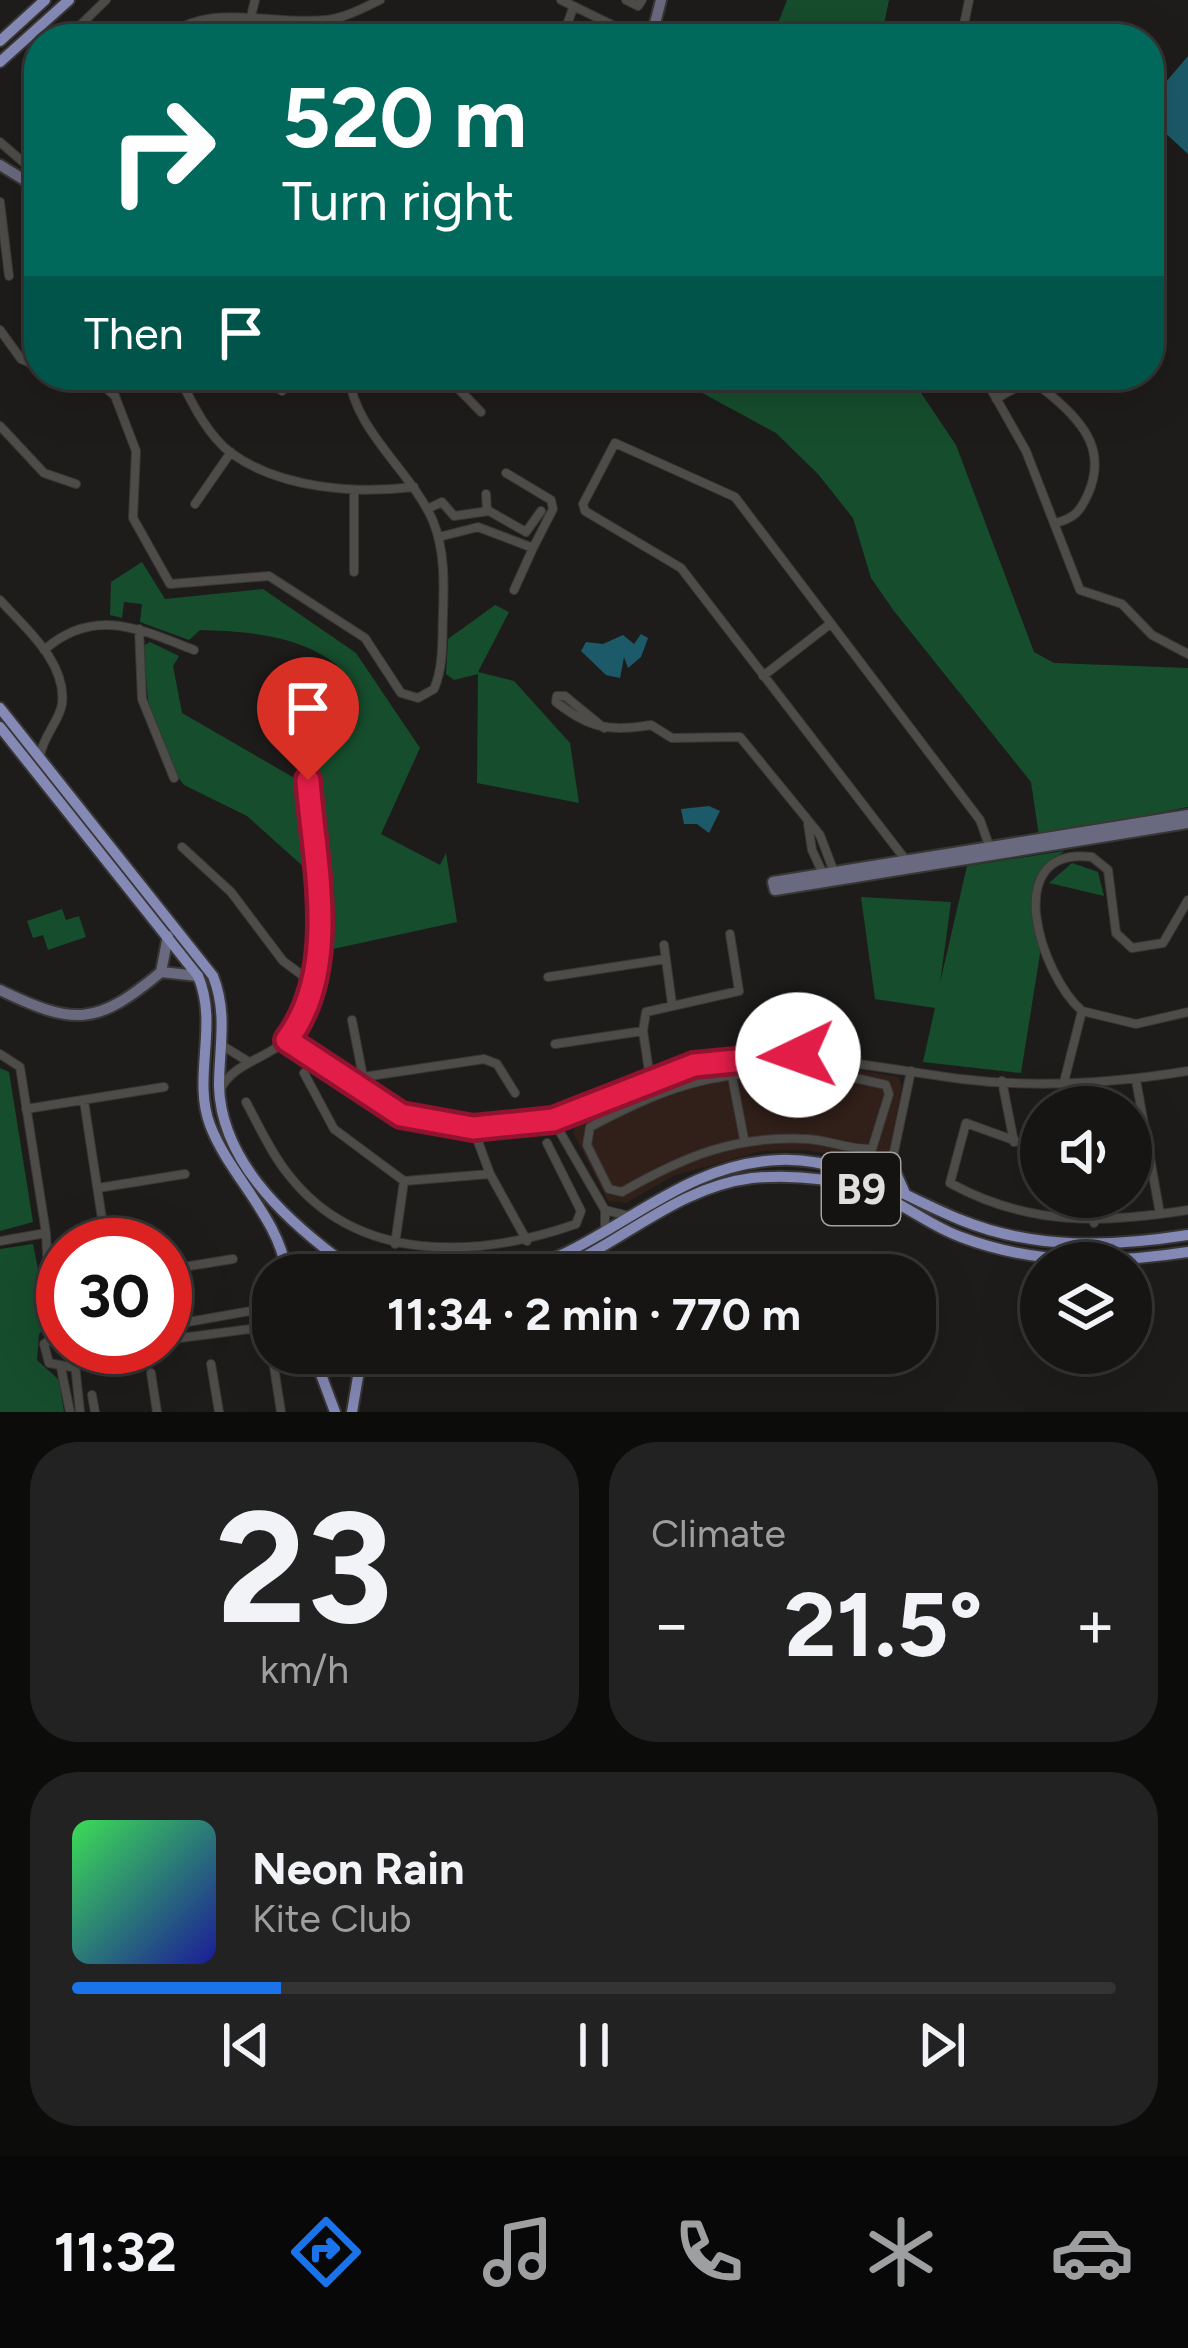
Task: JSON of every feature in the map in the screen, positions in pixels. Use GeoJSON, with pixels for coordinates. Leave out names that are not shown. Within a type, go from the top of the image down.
{"type":"FeatureCollection","features":[{"type":"Feature","properties":{"kind":"main road"},"geometry":{"type":"LineString","coordinates":[[0,41],[45,0]]}},
{"type":"Feature","properties":{"kind":"main road"},"geometry":{"type":"LineString","coordinates":[[42,24],[69,0]]}},
{"type":"Feature","properties":{"kind":"main road"},"geometry":{"type":"LineString","coordinates":[[0,62],[24,40]]}},
{"type":"Feature","properties":{"kind":"main road"},"geometry":{"type":"LineString","coordinates":[[0,708],[213,976],[223,1046],[219,1090],[224,1122],[259,1184],[286,1217],[332,1254]]}},
{"type":"Feature","properties":{"kind":"main road"},"geometry":{"type":"LineString","coordinates":[[0,727],[198,976],[208,1020],[204,1098],[210,1124],[276,1236],[281,1254]]}},
{"type":"Feature","properties":{"kind":"main road","name":"B9"},"geometry":{"type":"LineString","coordinates":[[568,1254],[680,1184],[739,1166],[781,1160],[835,1166],[867,1177],[887,1185],[958,1237],[1019,1254],[1084,1263],[1188,1252]]}},
{"type":"Feature","properties":{"kind":"main road"},"geometry":{"type":"LineString","coordinates":[[867,1177],[892,1164],[901,1198]]}},
{"type":"Feature","properties":{"kind":"main road","name":"B9"},"geometry":{"type":"LineString","coordinates":[[592,1254],[671,1204],[715,1186],[782,1177],[901,1198],[964,1222],[1058,1244],[1188,1234]]}},
{"type":"Feature","properties":{"kind":"main road"},"geometry":{"type":"LineString","coordinates":[[869,1192],[887,1185]]}},
{"type":"Feature","properties":{"kind":"main road"},"geometry":{"type":"LineString","coordinates":[[321,1374],[335,1412]]}},
{"type":"Feature","properties":{"kind":"main road"},"geometry":{"type":"LineString","coordinates":[[352,1412],[357,1374]]}},
{"type":"Feature","properties":{"kind":"street"},"geometry":{"type":"LineString","coordinates":[[82,24],[106,0]]}},
{"type":"Feature","properties":{"kind":"street"},"geometry":{"type":"LineString","coordinates":[[252,12],[255,0]]}},
{"type":"Feature","properties":{"kind":"street"},"geometry":{"type":"LineString","coordinates":[[189,24],[209,12],[321,21],[380,0]]}},
{"type":"Feature","properties":{"kind":"street"},"geometry":{"type":"LineString","coordinates":[[561,0],[610,24]]}},
{"type":"Feature","properties":{"kind":"street"},"geometry":{"type":"LineString","coordinates":[[626,0],[641,2]]}},
{"type":"Feature","properties":{"kind":"street"},"geometry":{"type":"LineString","coordinates":[[568,24],[574,8]]}},
{"type":"Feature","properties":{"kind":"street"},"geometry":{"type":"LineString","coordinates":[[0,142],[24,166]]}},
{"type":"Feature","properties":{"kind":"street"},"geometry":{"type":"LineString","coordinates":[[0,202],[9,276]]}},
{"type":"Feature","properties":{"kind":"street"},"geometry":{"type":"LineString","coordinates":[[0,330],[24,360]]}},
{"type":"Feature","properties":{"kind":"street"},"geometry":{"type":"LineString","coordinates":[[101,390],[115,396],[136,451],[133,518],[170,584],[269,576],[365,638],[409,698],[428,694],[438,680],[444,574],[439,537],[414,487],[360,410],[354,390]]}},
{"type":"Feature","properties":{"kind":"street"},"geometry":{"type":"LineString","coordinates":[[188,390],[206,424],[231,452],[292,479],[354,491],[414,487]]}},
{"type":"Feature","properties":{"kind":"street"},"geometry":{"type":"LineString","coordinates":[[460,390],[481,412]]}},
{"type":"Feature","properties":{"kind":"street"},"geometry":{"type":"LineString","coordinates":[[991,390],[1026,451],[1080,590],[1123,604],[1152,634],[1188,654]]}},
{"type":"Feature","properties":{"kind":"street"},"geometry":{"type":"LineString","coordinates":[[996,399],[1015,390]]}},
{"type":"Feature","properties":{"kind":"street"},"geometry":{"type":"LineString","coordinates":[[1044,390],[1075,416],[1096,452],[1098,468],[1083,506],[1072,518],[1055,524]]}},
{"type":"Feature","properties":{"kind":"street"},"geometry":{"type":"LineString","coordinates":[[0,426],[44,473],[76,484]]}},
{"type":"Feature","properties":{"kind":"street"},"geometry":{"type":"LineString","coordinates":[[907,863],[681,568],[585,511],[583,504],[616,442],[735,497],[980,820],[990,850]]}},
{"type":"Feature","properties":{"kind":"street"},"geometry":{"type":"LineString","coordinates":[[195,504],[231,452]]}},
{"type":"Feature","properties":{"kind":"street"},"geometry":{"type":"LineString","coordinates":[[506,473],[550,500],[553,509],[514,590]]}},
{"type":"Feature","properties":{"kind":"street"},"geometry":{"type":"LineString","coordinates":[[354,491],[354,572]]}},
{"type":"Feature","properties":{"kind":"street"},"geometry":{"type":"LineString","coordinates":[[486,494],[487,511]]}},
{"type":"Feature","properties":{"kind":"street"},"geometry":{"type":"LineString","coordinates":[[427,509],[442,502],[454,516],[487,511],[526,532],[542,511]]}},
{"type":"Feature","properties":{"kind":"street"},"geometry":{"type":"LineString","coordinates":[[439,537],[478,527],[533,548]]}},
{"type":"Feature","properties":{"kind":"street"},"geometry":{"type":"LineString","coordinates":[[0,600],[44,650],[62,702],[40,756]]}},
{"type":"Feature","properties":{"kind":"street"},"geometry":{"type":"LineString","coordinates":[[44,650],[73,629],[94,623],[139,629],[194,650]]}},
{"type":"Feature","properties":{"kind":"street"},"geometry":{"type":"LineString","coordinates":[[763,676],[830,624]]}},
{"type":"Feature","properties":{"kind":"street"},"geometry":{"type":"LineString","coordinates":[[139,629],[142,700],[174,778]]}},
{"type":"Feature","properties":{"kind":"street"},"geometry":{"type":"LineString","coordinates":[[604,728],[557,696],[556,702],[578,720],[604,728],[651,725],[673,738],[740,737],[808,823],[812,850],[830,876]]}},
{"type":"Feature","properties":{"kind":"street"},"geometry":{"type":"LineString","coordinates":[[23,736],[49,728]]}},
{"type":"Feature","properties":{"kind":"street"},"geometry":{"type":"LineString","coordinates":[[219,1090],[232,1072],[287,1040],[314,983],[319,939],[308,780]]}},
{"type":"Feature","properties":{"kind":"street"},"geometry":{"type":"LineString","coordinates":[[775,890],[830,876],[1188,819]]}},
{"type":"Feature","properties":{"kind":"street"},"geometry":{"type":"LineString","coordinates":[[182,847],[231,892],[283,961],[314,983]]}},
{"type":"Feature","properties":{"kind":"street"},"geometry":{"type":"LineString","coordinates":[[1188,899],[1163,943],[1132,948],[1112,926],[1111,882],[1102,862],[1081,855],[1051,866],[1036,902],[1040,940],[1053,976],[1082,1011],[1136,1024],[1188,1012]]}},
{"type":"Feature","properties":{"kind":"street"},"geometry":{"type":"LineString","coordinates":[[650,1078],[643,1031],[646,1012],[739,991],[730,934]]}},
{"type":"Feature","properties":{"kind":"street"},"geometry":{"type":"LineString","coordinates":[[0,990],[47,1013],[83,1018],[117,1006],[161,972],[168,936]]}},
{"type":"Feature","properties":{"kind":"street"},"geometry":{"type":"LineString","coordinates":[[664,945],[672,1004]]}},
{"type":"Feature","properties":{"kind":"street"},"geometry":{"type":"LineString","coordinates":[[548,977],[666,959]]}},
{"type":"Feature","properties":{"kind":"street"},"geometry":{"type":"LineString","coordinates":[[161,972],[198,976]]}},
{"type":"Feature","properties":{"kind":"street"},"geometry":{"type":"LineString","coordinates":[[1064,1082],[1082,1011]]}},
{"type":"Feature","properties":{"kind":"street"},"geometry":{"type":"LineString","coordinates":[[352,1020],[363,1077]]}},
{"type":"Feature","properties":{"kind":"street"},"geometry":{"type":"LineString","coordinates":[[555,1044],[643,1031]]}},
{"type":"Feature","properties":{"kind":"street"},"geometry":{"type":"LineString","coordinates":[[287,1040],[353,1088],[401,1115],[473,1128],[553,1120],[650,1078],[740,1058],[819,1055],[1002,1082],[1136,1080],[1188,1071]]}},
{"type":"Feature","properties":{"kind":"street"},"geometry":{"type":"LineString","coordinates":[[223,1046],[251,1062]]}},
{"type":"Feature","properties":{"kind":"street"},"geometry":{"type":"LineString","coordinates":[[0,1054],[20,1066],[44,1218]]}},
{"type":"Feature","properties":{"kind":"street"},"geometry":{"type":"LineString","coordinates":[[819,1055],[819,1070]]}},
{"type":"Feature","properties":{"kind":"street"},"geometry":{"type":"LineString","coordinates":[[353,1088],[363,1077],[484,1059],[497,1064],[515,1093]]}},
{"type":"Feature","properties":{"kind":"street"},"geometry":{"type":"LineString","coordinates":[[587,1180],[622,1192],[675,1161],[744,1139],[812,1138],[866,1149],[878,1141],[889,1094],[883,1082],[819,1070],[731,1071],[649,1096],[587,1132],[587,1144],[607,1184]]}},
{"type":"Feature","properties":{"kind":"street"},"geometry":{"type":"LineString","coordinates":[[731,1071],[744,1139]]}},
{"type":"Feature","properties":{"kind":"street"},"geometry":{"type":"LineString","coordinates":[[887,1185],[910,1071]]}},
{"type":"Feature","properties":{"kind":"street"},"geometry":{"type":"LineString","coordinates":[[304,1073],[334,1129],[404,1181],[490,1174]]}},
{"type":"Feature","properties":{"kind":"street"},"geometry":{"type":"LineString","coordinates":[[1136,1080],[1160,1214]]}},
{"type":"Feature","properties":{"kind":"street"},"geometry":{"type":"LineString","coordinates":[[1002,1082],[1014,1144]]}},
{"type":"Feature","properties":{"kind":"street"},"geometry":{"type":"LineString","coordinates":[[640,1084],[649,1096]]}},
{"type":"Feature","properties":{"kind":"street"},"geometry":{"type":"LineString","coordinates":[[26,1109],[164,1088]]}},
{"type":"Feature","properties":{"kind":"street"},"geometry":{"type":"LineString","coordinates":[[84,1101],[102,1218]]}},
{"type":"Feature","properties":{"kind":"street"},"geometry":{"type":"LineString","coordinates":[[246,1102],[289,1176],[376,1239],[416,1248],[527,1241],[576,1224],[581,1215],[547,1143]]}},
{"type":"Feature","properties":{"kind":"street"},"geometry":{"type":"LineString","coordinates":[[553,1120],[604,1210],[605,1232]]}},
{"type":"Feature","properties":{"kind":"street"},"geometry":{"type":"LineString","coordinates":[[1020,1145],[966,1123],[950,1183],[1000,1207],[1094,1223],[1188,1210]]}},
{"type":"Feature","properties":{"kind":"street"},"geometry":{"type":"LineString","coordinates":[[473,1128],[490,1174],[527,1241]]}},
{"type":"Feature","properties":{"kind":"street"},"geometry":{"type":"LineString","coordinates":[[878,1141],[896,1144]]}},
{"type":"Feature","properties":{"kind":"street"},"geometry":{"type":"LineString","coordinates":[[98,1188],[185,1174]]}},
{"type":"Feature","properties":{"kind":"street"},"geometry":{"type":"LineString","coordinates":[[394,1244],[404,1181]]}},
{"type":"Feature","properties":{"kind":"street"},"geometry":{"type":"LineString","coordinates":[[604,1210],[629,1216]]}},
{"type":"Feature","properties":{"kind":"street"},"geometry":{"type":"LineString","coordinates":[[1093,1218],[1094,1223]]}},
{"type":"Feature","properties":{"kind":"street"},"geometry":{"type":"LineString","coordinates":[[0,1241],[36,1235]]}},
{"type":"Feature","properties":{"kind":"street"},"geometry":{"type":"LineString","coordinates":[[192,1266],[232,1259]]}},
{"type":"Feature","properties":{"kind":"street"},"geometry":{"type":"LineString","coordinates":[[192,1321],[252,1311]]}},
{"type":"Feature","properties":{"kind":"street"},"geometry":{"type":"LineString","coordinates":[[192,1336],[252,1329]]}},
{"type":"Feature","properties":{"kind":"street"},"geometry":{"type":"LineString","coordinates":[[212,1364],[219,1412]]}},
{"type":"Feature","properties":{"kind":"street"},"geometry":{"type":"LineString","coordinates":[[62,1374],[70,1412]]}},
{"type":"Feature","properties":{"kind":"street"},"geometry":{"type":"LineString","coordinates":[[79,1374],[80,1412]]}},
{"type":"Feature","properties":{"kind":"street"},"geometry":{"type":"LineString","coordinates":[[151,1374],[157,1412]]}},
{"type":"Feature","properties":{"kind":"street"},"geometry":{"type":"LineString","coordinates":[[275,1374],[281,1412]]}},
{"type":"Feature","properties":{"kind":"street"},"geometry":{"type":"LineString","coordinates":[[92,1395],[95,1412]]}},
{"type":"Feature","properties":{"kind":"shaded area"},"geometry":{"type":"Polygon","coordinates":[[[824,1064],[898,1077],[902,1086],[889,1154],[873,1161],[805,1150],[761,1151],[673,1176],[626,1203],[608,1201],[573,1132],[577,1119],[647,1089],[732,1066],[824,1064]]]}},
{"type":"Feature","properties":{"kind":"green space"},"geometry":{"type":"Polygon","coordinates":[[[787,0],[889,0],[884,24],[778,24],[787,0]]]}},
{"type":"Feature","properties":{"kind":"green space"},"geometry":{"type":"Polygon","coordinates":[[[697,390],[919,390],[956,445],[1034,652],[1054,663],[1188,668],[1188,807],[1039,836],[1031,782],[871,578],[853,518],[818,474],[776,433],[697,390]]]}},
{"type":"Feature","properties":{"kind":"green space"},"geometry":{"type":"Polygon","coordinates":[[[142,562],[165,599],[263,589],[356,653],[420,748],[381,834],[440,865],[446,853],[457,922],[333,949],[313,779],[319,777],[319,751],[326,727],[354,685],[324,656],[284,640],[200,630],[189,640],[140,622],[142,604],[124,602],[122,618],[110,615],[111,582],[142,562]]]}},
{"type":"Feature","properties":{"kind":"green space"},"geometry":{"type":"Polygon","coordinates":[[[495,605],[509,612],[478,672],[514,681],[570,743],[579,803],[477,783],[478,674],[454,680],[446,674],[448,639],[495,605]]]}},
{"type":"Feature","properties":{"kind":"green space"},"geometry":{"type":"Polygon","coordinates":[[[150,642],[179,656],[173,666],[182,713],[296,779],[306,869],[247,816],[184,785],[174,772],[150,720],[143,646],[150,642]]]}},
{"type":"Feature","properties":{"kind":"green space"},"geometry":{"type":"Polygon","coordinates":[[[1064,851],[1036,877],[1040,954],[1021,1073],[923,1062],[935,1008],[875,999],[861,897],[951,902],[940,983],[967,866],[1064,851]]]}},
{"type":"Feature","properties":{"kind":"green space"},"geometry":{"type":"Polygon","coordinates":[[[1072,863],[1098,872],[1104,896],[1049,883],[1072,863]]]}},
{"type":"Feature","properties":{"kind":"green space"},"geometry":{"type":"Polygon","coordinates":[[[62,909],[66,920],[79,916],[86,937],[48,950],[43,935],[33,938],[27,921],[62,909]]]}},
{"type":"Feature","properties":{"kind":"green space"},"geometry":{"type":"Polygon","coordinates":[[[0,1068],[9,1072],[33,1222],[0,1231],[0,1068]]]}},
{"type":"Feature","properties":{"kind":"green space"},"geometry":{"type":"Polygon","coordinates":[[[33,1244],[36,1374],[52,1374],[59,1380],[64,1412],[0,1412],[0,1249],[33,1244]]]}},
{"type":"Feature","properties":{"kind":"water"},"geometry":{"type":"Polygon","coordinates":[[[1188,56],[1188,154],[1164,132],[1164,84],[1188,56]]]}},
{"type":"Feature","properties":{"kind":"water"},"geometry":{"type":"Polygon","coordinates":[[[641,634],[648,638],[641,657],[628,668],[624,657],[620,678],[606,675],[581,651],[586,642],[603,644],[623,635],[634,644],[641,634]]]}},
{"type":"Feature","properties":{"kind":"water"},"geometry":{"type":"Polygon","coordinates":[[[709,806],[720,811],[709,833],[697,824],[684,824],[681,809],[709,806]]]}},
{"type":"Feature","properties":{"kind":"route"},"geometry":{"type":"LineString","coordinates":[[308,780],[319,969],[308,1006],[287,1040],[353,1088],[401,1115],[473,1128],[553,1120],[650,1078],[694,1065],[798,1055]]}}]}
